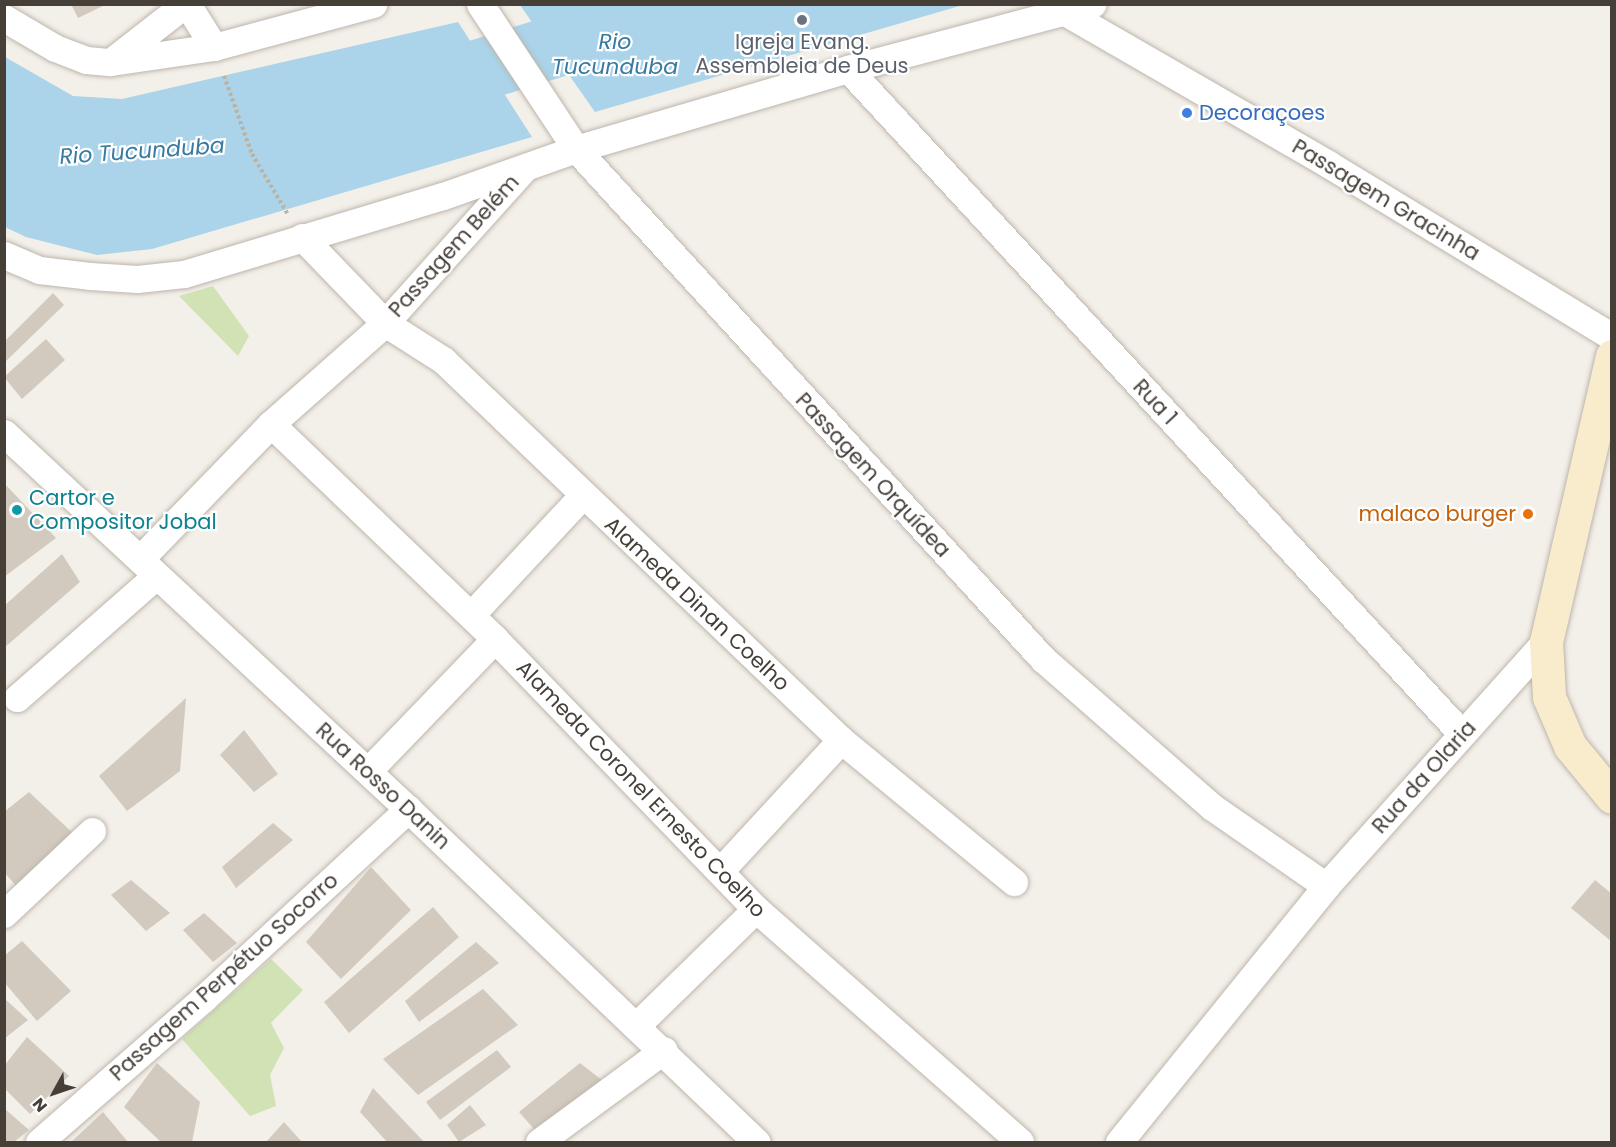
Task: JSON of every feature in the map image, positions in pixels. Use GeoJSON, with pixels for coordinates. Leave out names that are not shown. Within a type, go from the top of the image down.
{"type":"FeatureCollection","features":[{"type":"Feature","properties":{"kind":"street"},"geometry":{"type":"LineString","coordinates":[[111,62],[186,4],[214,47]]}},
{"type":"Feature","properties":{"kind":"street"},"geometry":{"type":"LineString","coordinates":[[4,18],[55,48],[86,60],[111,62],[214,47],[373,4]]}},
{"type":"Feature","properties":{"kind":"street","name":"Passagem Orquídea"},"geometry":{"type":"LineString","coordinates":[[480,4],[573,146],[1043,659],[1158,763],[1212,807],[1326,886]]}},
{"type":"Feature","properties":{"kind":"street","name":"Passagem Belém"},"geometry":{"type":"LineString","coordinates":[[17,698],[148,568],[271,424],[385,323],[523,170],[573,146],[848,69],[1093,4]]}},
{"type":"Feature","properties":{"kind":"street","name":"Passagem Gracinha"},"geometry":{"type":"LineString","coordinates":[[1065,12],[1328,164],[1611,337]]}},
{"type":"Feature","properties":{"kind":"street","name":"Rua 1"},"geometry":{"type":"LineString","coordinates":[[848,69],[1462,734]]}},
{"type":"Feature","properties":{"kind":"street"},"geometry":{"type":"LineString","coordinates":[[4,255],[39,270],[137,279],[184,274],[523,170]]}},
{"type":"Feature","properties":{"kind":"street","name":"Alameda Dinan Coelho"},"geometry":{"type":"LineString","coordinates":[[302,237],[385,323],[443,360],[582,496],[841,740],[1014,882]]}},
{"type":"Feature","properties":{"kind":"street","name":"Rua da Olaria"},"geometry":{"type":"LineString","coordinates":[[1119,1143],[1326,886],[1546,641],[1611,356]]}},
{"type":"Feature","properties":{"kind":"street","name":"Alameda Coronel Ernesto Coelho"},"geometry":{"type":"LineString","coordinates":[[271,424],[471,615],[721,870],[756,909],[1020,1143]]}},
{"type":"Feature","properties":{"kind":"street","name":"Rua Rosso Danin"},"geometry":{"type":"LineString","coordinates":[[4,433],[368,771],[664,1050],[758,1143]]}},
{"type":"Feature","properties":{"kind":"street"},"geometry":{"type":"LineString","coordinates":[[471,615],[582,496]]}},
{"type":"Feature","properties":{"kind":"street"},"geometry":{"type":"LineString","coordinates":[[368,771],[495,639]]}},
{"type":"Feature","properties":{"kind":"street"},"geometry":{"type":"LineString","coordinates":[[1546,641],[1549,697],[1570,746],[1611,797]]}},
{"type":"Feature","properties":{"kind":"street"},"geometry":{"type":"LineString","coordinates":[[721,870],[841,740]]}},
{"type":"Feature","properties":{"kind":"street","name":"Passagem Perpétuo Socorro"},"geometry":{"type":"LineString","coordinates":[[39,1143],[203,999],[408,809]]}},
{"type":"Feature","properties":{"kind":"street"},"geometry":{"type":"LineString","coordinates":[[4,914],[92,831]]}},
{"type":"Feature","properties":{"kind":"street"},"geometry":{"type":"LineString","coordinates":[[637,1025],[756,909]]}},
{"type":"Feature","properties":{"kind":"street"},"geometry":{"type":"LineString","coordinates":[[539,1143],[664,1050]]}},
{"type":"Feature","properties":{"kind":"path"},"geometry":{"type":"LineString","coordinates":[[230,93],[252,154],[302,237]]}},
{"type":"Feature","properties":{"kind":"green space"},"geometry":{"type":"Polygon","coordinates":[[[213,286],[249,336],[238,356],[179,296],[213,286]]]}},
{"type":"Feature","properties":{"kind":"green space"},"geometry":{"type":"Polygon","coordinates":[[[271,959],[303,990],[271,1023],[284,1048],[270,1075],[276,1106],[250,1116],[182,1039],[271,959]]]}},
{"type":"Feature","properties":{"kind":"water","name":"Rio Tucunduba"},"geometry":{"type":"Polygon","coordinates":[[[520,5],[963,5],[595,112],[520,5]]]}},
{"type":"Feature","properties":{"kind":"water"},"geometry":{"type":"Polygon","coordinates":[[[458,22],[532,137],[152,249],[97,255],[26,237],[5,227],[5,57],[73,96],[122,99],[458,22]]]}},
{"type":"Feature","properties":{"kind":"building"},"geometry":{"type":"Polygon","coordinates":[[[71,4],[107,4],[78,18],[71,4]]]}},
{"type":"Feature","properties":{"kind":"building"},"geometry":{"type":"Polygon","coordinates":[[[53,293],[64,305],[5,362],[5,341],[53,293]]]}},
{"type":"Feature","properties":{"kind":"building"},"geometry":{"type":"Polygon","coordinates":[[[46,339],[65,360],[22,399],[4,377],[46,339]]]}},
{"type":"Feature","properties":{"kind":"building","name":"Cartor e Compositor Jobal"},"geometry":{"type":"Polygon","coordinates":[[[4,483],[56,538],[4,577],[4,483]]]}},
{"type":"Feature","properties":{"kind":"building"},"geometry":{"type":"Polygon","coordinates":[[[62,554],[80,582],[4,648],[4,606],[62,554]]]}},
{"type":"Feature","properties":{"kind":"building"},"geometry":{"type":"Polygon","coordinates":[[[186,698],[180,771],[127,811],[99,776],[186,698]]]}},
{"type":"Feature","properties":{"kind":"building"},"geometry":{"type":"Polygon","coordinates":[[[244,730],[278,774],[254,792],[220,755],[244,730]]]}},
{"type":"Feature","properties":{"kind":"building"},"geometry":{"type":"Polygon","coordinates":[[[29,792],[76,836],[17,887],[4,872],[4,812],[29,792]]]}},
{"type":"Feature","properties":{"kind":"building"},"geometry":{"type":"Polygon","coordinates":[[[273,823],[293,840],[236,888],[222,867],[273,823]]]}},
{"type":"Feature","properties":{"kind":"building"},"geometry":{"type":"Polygon","coordinates":[[[371,867],[411,910],[341,979],[306,942],[371,867]]]}},
{"type":"Feature","properties":{"kind":"building"},"geometry":{"type":"Polygon","coordinates":[[[131,880],[170,913],[146,931],[111,895],[131,880]]]}},
{"type":"Feature","properties":{"kind":"building"},"geometry":{"type":"Polygon","coordinates":[[[1595,880],[1612,894],[1612,942],[1571,908],[1595,880]]]}},
{"type":"Feature","properties":{"kind":"building"},"geometry":{"type":"Polygon","coordinates":[[[433,907],[459,937],[349,1033],[324,1002],[433,907]]]}},
{"type":"Feature","properties":{"kind":"building"},"geometry":{"type":"Polygon","coordinates":[[[204,913],[237,943],[213,962],[183,930],[204,913]]]}},
{"type":"Feature","properties":{"kind":"building"},"geometry":{"type":"Polygon","coordinates":[[[22,941],[71,991],[37,1021],[4,982],[4,956],[22,941]]]}},
{"type":"Feature","properties":{"kind":"building"},"geometry":{"type":"Polygon","coordinates":[[[476,942],[499,963],[419,1022],[405,1001],[476,942]]]}},
{"type":"Feature","properties":{"kind":"building"},"geometry":{"type":"Polygon","coordinates":[[[483,989],[518,1025],[418,1095],[383,1059],[483,989]]]}},
{"type":"Feature","properties":{"kind":"building"},"geometry":{"type":"Polygon","coordinates":[[[4,998],[28,1020],[4,1039],[4,998]]]}},
{"type":"Feature","properties":{"kind":"building"},"geometry":{"type":"Polygon","coordinates":[[[27,1037],[69,1076],[30,1114],[4,1088],[4,1066],[27,1037]]]}},
{"type":"Feature","properties":{"kind":"building"},"geometry":{"type":"Polygon","coordinates":[[[497,1050],[511,1067],[440,1120],[426,1102],[497,1050]]]}},
{"type":"Feature","properties":{"kind":"building"},"geometry":{"type":"Polygon","coordinates":[[[157,1063],[200,1102],[192,1142],[161,1142],[124,1107],[157,1063]]]}},
{"type":"Feature","properties":{"kind":"building"},"geometry":{"type":"Polygon","coordinates":[[[580,1063],[603,1081],[534,1129],[519,1112],[580,1063]]]}},
{"type":"Feature","properties":{"kind":"building"},"geometry":{"type":"Polygon","coordinates":[[[373,1088],[424,1142],[387,1142],[360,1112],[373,1088]]]}},
{"type":"Feature","properties":{"kind":"building"},"geometry":{"type":"Polygon","coordinates":[[[470,1105],[486,1125],[459,1142],[447,1125],[470,1105]]]}},
{"type":"Feature","properties":{"kind":"building"},"geometry":{"type":"Polygon","coordinates":[[[4,1108],[29,1130],[14,1142],[4,1142],[4,1108]]]}},
{"type":"Feature","properties":{"kind":"building"},"geometry":{"type":"Polygon","coordinates":[[[103,1112],[128,1142],[71,1142],[103,1112]]]}},
{"type":"Feature","properties":{"kind":"building"},"geometry":{"type":"Polygon","coordinates":[[[284,1122],[302,1142],[266,1142],[284,1122]]]}},
{"type":"Feature","properties":{"kind":"waterway","name":"Rio Tucunduba"},"geometry":{"type":"LineString","coordinates":[[406,93],[692,4]]}},
{"type":"Feature","properties":{"kind":"place","name":"Igreja Evang. Assembleia de Deus"},"geometry":{"type":"Point","coordinates":[802,20]}},
{"type":"Feature","properties":{"kind":"place","name":"Decoraçoes"},"geometry":{"type":"Point","coordinates":[1187,113]}},
{"type":"Feature","properties":{"kind":"place","name":"Cartor e Compositor Jobal"},"geometry":{"type":"Point","coordinates":[17,510]}},
{"type":"Feature","properties":{"kind":"place","name":"malaco burger"},"geometry":{"type":"Point","coordinates":[1528,514]}}]}
